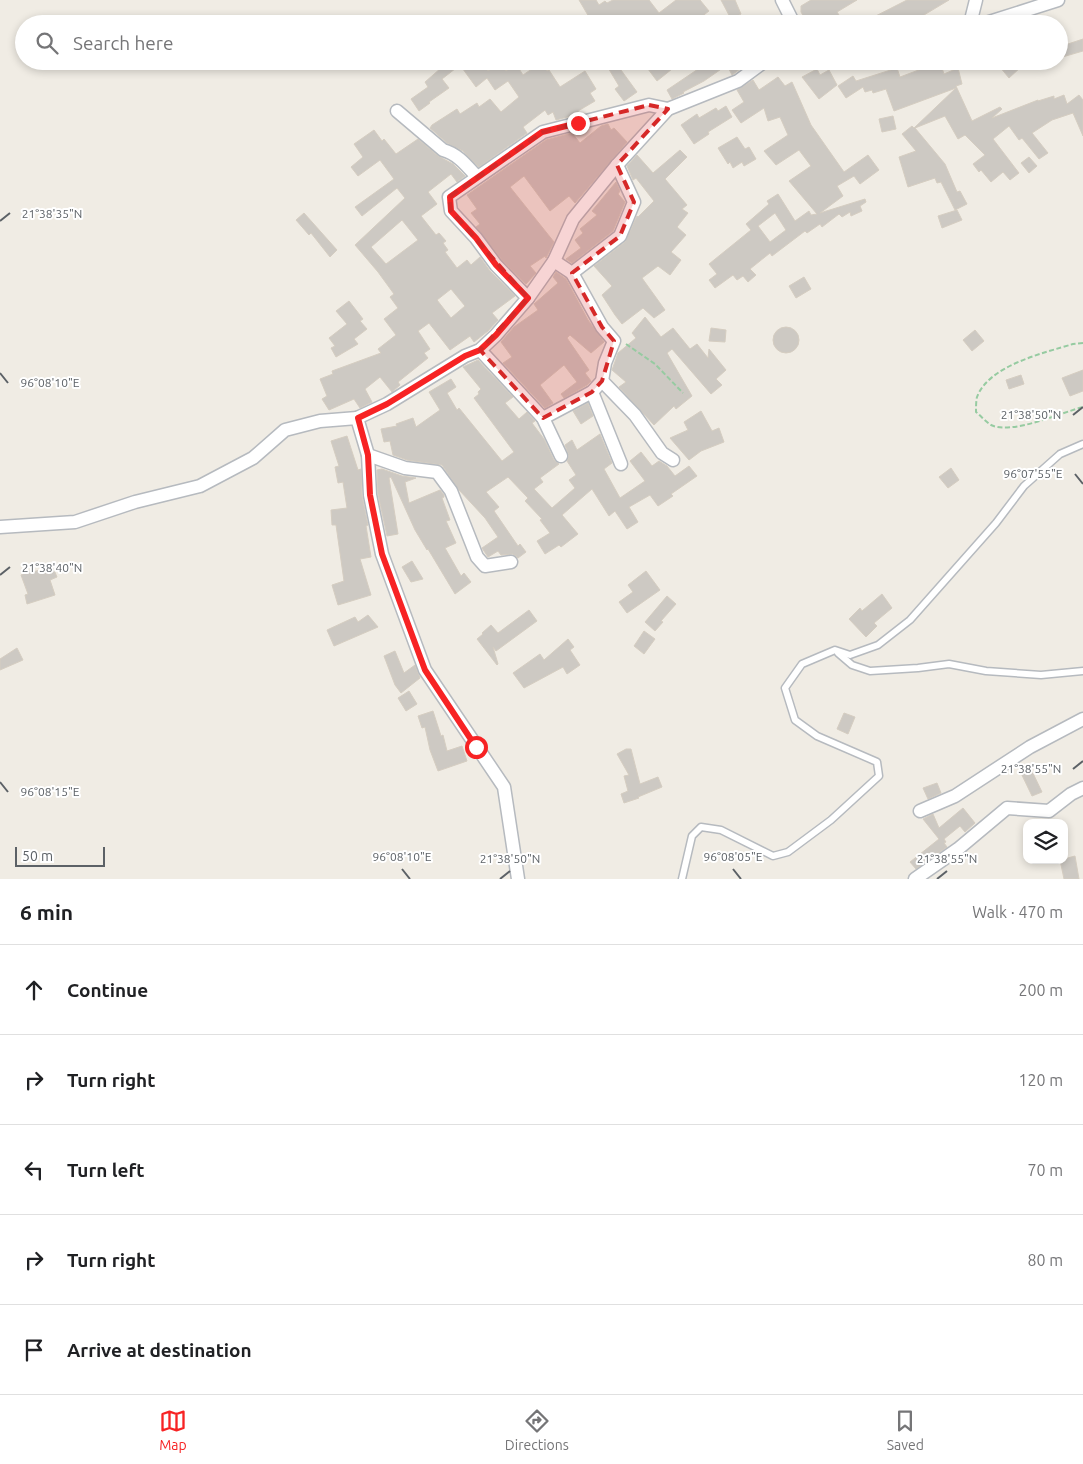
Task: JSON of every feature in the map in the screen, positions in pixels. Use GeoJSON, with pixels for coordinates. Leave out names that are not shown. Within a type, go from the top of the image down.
{"type":"FeatureCollection","features":[{"type":"Feature","properties":{"kind":"street"},"geometry":{"type":"LineString","coordinates":[[782,0],[790,15]]}},
{"type":"Feature","properties":{"kind":"street"},"geometry":{"type":"LineString","coordinates":[[972,15],[976,0]]}},
{"type":"Feature","properties":{"kind":"street"},"geometry":{"type":"LineString","coordinates":[[1011,15],[1058,0]]}},
{"type":"Feature","properties":{"kind":"street"},"geometry":{"type":"LineString","coordinates":[[0,527],[75,522],[136,502],[200,486],[253,458],[285,430],[320,421],[358,418],[387,404],[465,356],[480,350],[496,335],[528,298],[554,261],[573,219],[617,165],[668,109],[738,81],[753,70]]}},
{"type":"Feature","properties":{"kind":"street"},"geometry":{"type":"LineString","coordinates":[[528,298],[496,265],[476,238],[451,211],[450,197],[542,132],[649,105],[668,109]]}},
{"type":"Feature","properties":{"kind":"street"},"geometry":{"type":"LineString","coordinates":[[397,111],[443,150],[459,157],[477,177]]}},
{"type":"Feature","properties":{"kind":"street"},"geometry":{"type":"LineString","coordinates":[[572,272],[620,236],[634,202],[617,165]]}},
{"type":"Feature","properties":{"kind":"street"},"geometry":{"type":"LineString","coordinates":[[543,418],[592,392],[602,381],[604,363],[614,341],[602,327],[572,272],[554,261]]}},
{"type":"Feature","properties":{"kind":"street"},"geometry":{"type":"LineString","coordinates":[[480,350],[543,418],[561,456]]}},
{"type":"Feature","properties":{"kind":"street"},"geometry":{"type":"LineString","coordinates":[[602,381],[635,415],[662,453],[673,460]]}},
{"type":"Feature","properties":{"kind":"street"},"geometry":{"type":"LineString","coordinates":[[592,392],[621,464]]}},
{"type":"Feature","properties":{"kind":"street"},"geometry":{"type":"LineString","coordinates":[[358,418],[368,455],[370,495],[382,554],[425,670],[504,787],[518,879]]}},
{"type":"Feature","properties":{"kind":"street"},"geometry":{"type":"LineString","coordinates":[[368,455],[405,468],[437,472],[451,491],[477,557],[485,566],[511,562]]}},
{"type":"Feature","properties":{"kind":"street"},"geometry":{"type":"LineString","coordinates":[[920,811],[955,796],[1030,747],[1083,719]]}},
{"type":"Feature","properties":{"kind":"street"},"geometry":{"type":"LineString","coordinates":[[914,879],[958,849],[1007,808],[1049,811],[1071,794],[1083,788]]}},
{"type":"Feature","properties":{"kind":"lane"},"geometry":{"type":"LineString","coordinates":[[682,879],[692,836],[700,827],[721,830],[773,856],[788,852],[831,820],[879,776],[877,762],[817,736],[795,720],[785,688],[802,664],[835,650],[850,655],[878,645],[910,620],[996,523],[1024,486],[1060,454],[1083,444]]}},
{"type":"Feature","properties":{"kind":"lane"},"geometry":{"type":"LineString","coordinates":[[835,650],[852,665],[870,671],[949,664],[986,671],[1041,675],[1083,671]]}},
{"type":"Feature","properties":{"kind":"path"},"geometry":{"type":"LineString","coordinates":[[614,341],[627,344],[654,364],[683,393]]}},
{"type":"Feature","properties":{"kind":"path"},"geometry":{"type":"LineString","coordinates":[[1083,343],[1073,344],[1013,364],[990,378],[977,397],[976,412],[990,425],[1004,428],[1026,425],[1083,408]]}},
{"type":"Feature","properties":{"kind":"highlighted area"},"geometry":{"type":"Polygon","coordinates":[[[649,105],[668,109],[617,165],[634,202],[620,236],[572,273],[602,327],[614,341],[602,381],[592,392],[543,418],[480,350],[528,298],[451,211],[449,197],[543,132],[649,105]]]}},
{"type":"Feature","properties":{"kind":"building"},"geometry":{"type":"Polygon","coordinates":[[[579,0],[596,0],[599,5],[605,1],[607,3],[613,0],[649,0],[659,13],[676,0],[700,0],[709,11],[704,15],[588,15],[579,0]]]}},
{"type":"Feature","properties":{"kind":"building"},"geometry":{"type":"Polygon","coordinates":[[[721,0],[735,0],[741,14],[729,15],[721,0]]]}},
{"type":"Feature","properties":{"kind":"building"},"geometry":{"type":"Polygon","coordinates":[[[811,0],[857,0],[837,12],[839,15],[803,15],[801,6],[811,0]]]}},
{"type":"Feature","properties":{"kind":"building"},"geometry":{"type":"Polygon","coordinates":[[[907,0],[949,0],[924,15],[878,15],[907,0]]]}},
{"type":"Feature","properties":{"kind":"building"},"geometry":{"type":"Polygon","coordinates":[[[1083,39],[1083,51],[1068,55],[1068,44],[1083,39]]]}},
{"type":"Feature","properties":{"kind":"building"},"geometry":{"type":"Polygon","coordinates":[[[439,70],[454,70],[442,79],[449,88],[419,111],[411,99],[428,87],[425,82],[439,70]]]}},
{"type":"Feature","properties":{"kind":"building"},"geometry":{"type":"Polygon","coordinates":[[[464,70],[520,70],[523,75],[530,70],[549,70],[560,87],[585,71],[596,89],[590,93],[595,101],[578,111],[579,114],[556,120],[553,112],[548,115],[545,110],[523,127],[527,133],[479,167],[463,151],[447,143],[430,128],[457,109],[460,114],[477,103],[479,107],[490,99],[501,112],[519,97],[508,81],[495,90],[487,78],[476,87],[464,70]]]}},
{"type":"Feature","properties":{"kind":"building"},"geometry":{"type":"Polygon","coordinates":[[[609,70],[621,70],[637,92],[624,101],[615,89],[619,86],[609,70]]]}},
{"type":"Feature","properties":{"kind":"building"},"geometry":{"type":"Polygon","coordinates":[[[649,70],[671,70],[657,81],[649,70]]]}},
{"type":"Feature","properties":{"kind":"building"},"geometry":{"type":"Polygon","coordinates":[[[697,70],[720,70],[672,99],[667,90],[697,70]]]}},
{"type":"Feature","properties":{"kind":"building"},"geometry":{"type":"Polygon","coordinates":[[[730,70],[739,70],[732,75],[730,70]]]}},
{"type":"Feature","properties":{"kind":"building"},"geometry":{"type":"Polygon","coordinates":[[[815,70],[818,70],[820,75],[829,70],[837,85],[819,99],[802,77],[815,70]]]}},
{"type":"Feature","properties":{"kind":"building"},"geometry":{"type":"Polygon","coordinates":[[[891,70],[898,70],[900,77],[919,70],[943,70],[944,74],[958,70],[962,84],[956,86],[972,121],[1000,107],[1002,109],[992,118],[1038,100],[1054,96],[1054,99],[1064,95],[1067,104],[1079,95],[1083,100],[1083,136],[1073,113],[1052,120],[1032,133],[1048,153],[1039,159],[1022,138],[1019,140],[1009,126],[993,139],[1019,173],[1010,180],[1003,172],[991,182],[973,164],[985,155],[965,135],[958,139],[945,116],[915,128],[945,164],[957,192],[960,191],[967,204],[955,210],[941,182],[937,183],[935,178],[908,187],[899,157],[916,151],[902,134],[912,126],[914,128],[956,88],[894,111],[886,89],[873,93],[872,90],[865,92],[863,87],[846,98],[838,86],[853,76],[856,81],[891,70]]]}},
{"type":"Feature","properties":{"kind":"building"},"geometry":{"type":"Polygon","coordinates":[[[1002,70],[1018,70],[1009,78],[1002,70]]]}},
{"type":"Feature","properties":{"kind":"building"},"geometry":{"type":"Polygon","coordinates":[[[778,77],[785,86],[792,82],[811,125],[844,172],[868,155],[879,170],[860,184],[854,176],[837,186],[843,196],[820,213],[865,199],[866,202],[860,206],[862,211],[851,216],[850,212],[842,217],[839,214],[822,227],[820,224],[807,233],[805,231],[772,256],[770,253],[750,269],[756,275],[748,282],[743,276],[737,280],[733,275],[715,288],[709,280],[717,274],[709,264],[751,230],[746,224],[769,204],[767,201],[778,194],[795,221],[809,211],[811,215],[817,214],[789,181],[811,166],[799,150],[776,165],[764,151],[788,135],[780,117],[768,121],[764,108],[741,123],[732,110],[744,102],[737,90],[753,80],[759,90],[778,77]],[[775,213],[758,226],[770,242],[786,230],[775,213]]]}},
{"type":"Feature","properties":{"kind":"building"},"geometry":{"type":"Polygon","coordinates":[[[726,106],[732,117],[708,132],[709,134],[694,144],[681,125],[697,114],[699,118],[716,108],[718,111],[726,106]]]}},
{"type":"Feature","properties":{"kind":"building"},"geometry":{"type":"Polygon","coordinates":[[[893,116],[896,129],[882,132],[879,119],[893,116]]]}},
{"type":"Feature","properties":{"kind":"building"},"geometry":{"type":"Polygon","coordinates":[[[608,124],[611,130],[614,128],[627,142],[575,203],[569,196],[550,211],[524,176],[510,187],[554,242],[546,258],[545,256],[530,266],[536,273],[526,284],[502,260],[476,227],[480,224],[471,213],[477,209],[467,195],[546,140],[572,133],[580,143],[601,126],[608,124]]]}},
{"type":"Feature","properties":{"kind":"building"},"geometry":{"type":"Polygon","coordinates":[[[374,130],[382,141],[384,139],[396,154],[418,139],[438,156],[453,164],[465,176],[457,182],[451,174],[428,192],[437,204],[421,216],[436,235],[439,233],[446,241],[443,243],[448,250],[445,252],[457,268],[467,260],[471,265],[480,257],[490,271],[515,296],[492,313],[498,320],[488,331],[474,342],[470,336],[450,350],[429,323],[418,331],[430,349],[424,353],[428,358],[398,382],[400,385],[392,392],[380,377],[365,389],[372,402],[360,408],[354,399],[329,410],[322,399],[327,396],[320,379],[333,374],[332,371],[381,353],[378,349],[396,335],[384,319],[398,308],[390,297],[394,294],[355,245],[405,198],[397,188],[362,216],[355,207],[394,179],[380,160],[358,176],[351,167],[363,157],[354,144],[374,130]],[[402,220],[371,247],[386,264],[418,240],[402,220]],[[451,289],[437,300],[451,318],[465,306],[451,289]]]}},
{"type":"Feature","properties":{"kind":"building"},"geometry":{"type":"Polygon","coordinates":[[[737,137],[745,149],[749,147],[756,159],[744,166],[742,162],[733,168],[730,162],[728,164],[718,148],[737,137]]]}},
{"type":"Feature","properties":{"kind":"building"},"geometry":{"type":"Polygon","coordinates":[[[680,150],[687,157],[665,179],[687,205],[682,209],[688,213],[677,227],[686,235],[671,252],[681,260],[670,275],[658,266],[642,278],[665,310],[654,318],[643,308],[622,324],[602,295],[612,286],[594,266],[625,242],[637,216],[654,201],[636,178],[633,180],[627,166],[637,155],[653,173],[680,150]]]}},
{"type":"Feature","properties":{"kind":"building"},"geometry":{"type":"Polygon","coordinates":[[[1029,157],[1037,166],[1029,173],[1021,163],[1029,157]]]}},
{"type":"Feature","properties":{"kind":"building"},"geometry":{"type":"Polygon","coordinates":[[[616,182],[620,191],[618,194],[625,202],[613,231],[572,263],[566,259],[581,248],[575,240],[583,233],[580,229],[597,215],[592,211],[616,182]]]}},
{"type":"Feature","properties":{"kind":"building"},"geometry":{"type":"Polygon","coordinates":[[[957,210],[962,220],[942,228],[938,216],[957,210]]]}},
{"type":"Feature","properties":{"kind":"building"},"geometry":{"type":"Polygon","coordinates":[[[304,213],[337,250],[330,257],[311,233],[309,235],[296,220],[304,213]]]}},
{"type":"Feature","properties":{"kind":"building"},"geometry":{"type":"Polygon","coordinates":[[[556,272],[566,279],[588,320],[604,342],[591,353],[570,335],[567,338],[589,370],[585,373],[591,381],[564,398],[561,394],[577,382],[564,365],[540,385],[553,403],[545,408],[503,363],[512,357],[501,342],[514,327],[538,310],[534,304],[558,283],[553,277],[556,272]]]}},
{"type":"Feature","properties":{"kind":"building"},"geometry":{"type":"Polygon","coordinates":[[[804,277],[811,289],[796,298],[789,286],[804,277]]]}},
{"type":"Feature","properties":{"kind":"building"},"geometry":{"type":"Polygon","coordinates":[[[349,301],[363,319],[360,321],[367,329],[354,339],[358,344],[336,357],[331,348],[335,346],[329,338],[347,324],[336,311],[349,301]]]}},
{"type":"Feature","properties":{"kind":"building"},"geometry":{"type":"Polygon","coordinates":[[[645,317],[661,337],[673,328],[690,349],[697,344],[708,358],[709,349],[726,370],[716,379],[722,385],[711,394],[672,349],[667,353],[692,396],[676,409],[674,406],[654,425],[619,387],[626,382],[612,370],[618,353],[636,338],[632,333],[645,317]]]}},
{"type":"Feature","properties":{"kind":"building"},"geometry":{"type":"Polygon","coordinates":[[[786,327],[795,331],[799,340],[795,349],[786,353],[777,349],[773,340],[777,331],[786,327]]]}},
{"type":"Feature","properties":{"kind":"building"},"geometry":{"type":"Polygon","coordinates":[[[711,328],[726,330],[725,342],[709,341],[711,328]]]}},
{"type":"Feature","properties":{"kind":"building"},"geometry":{"type":"Polygon","coordinates":[[[975,330],[984,341],[972,351],[963,340],[975,330]]]}},
{"type":"Feature","properties":{"kind":"building"},"geometry":{"type":"Polygon","coordinates":[[[478,360],[513,397],[505,403],[519,419],[527,412],[535,421],[532,423],[544,439],[554,460],[559,464],[540,478],[543,482],[534,489],[552,508],[575,488],[569,480],[576,475],[567,461],[569,456],[565,445],[572,440],[577,450],[600,434],[612,463],[604,469],[620,498],[645,481],[630,461],[641,452],[652,466],[659,461],[667,466],[675,476],[689,466],[697,476],[671,494],[673,496],[658,506],[650,495],[629,507],[638,522],[627,529],[615,511],[609,516],[592,489],[562,515],[578,534],[561,547],[559,545],[545,554],[537,541],[550,533],[540,520],[542,519],[525,501],[528,498],[508,477],[486,492],[499,507],[494,511],[518,546],[520,544],[526,552],[518,558],[513,554],[501,555],[498,551],[488,557],[482,548],[498,537],[485,518],[459,490],[442,465],[407,460],[393,455],[390,441],[384,442],[381,429],[397,426],[396,424],[413,418],[416,427],[440,410],[429,392],[451,379],[456,387],[447,393],[457,410],[459,408],[502,461],[514,452],[474,398],[481,389],[463,367],[478,360]]]}},
{"type":"Feature","properties":{"kind":"building"},"geometry":{"type":"Polygon","coordinates":[[[1083,370],[1083,391],[1070,396],[1062,378],[1083,370]]]}},
{"type":"Feature","properties":{"kind":"building"},"geometry":{"type":"Polygon","coordinates":[[[1021,375],[1024,384],[1009,389],[1006,380],[1021,375]]]}},
{"type":"Feature","properties":{"kind":"building"},"geometry":{"type":"Polygon","coordinates":[[[588,403],[593,416],[581,424],[573,411],[588,403]]]}},
{"type":"Feature","properties":{"kind":"building"},"geometry":{"type":"Polygon","coordinates":[[[701,411],[712,431],[719,428],[724,442],[701,451],[689,460],[670,438],[688,430],[684,422],[701,411]]]}},
{"type":"Feature","properties":{"kind":"building"},"geometry":{"type":"Polygon","coordinates":[[[347,436],[358,470],[361,469],[362,496],[368,525],[366,526],[371,557],[360,559],[371,595],[338,605],[332,585],[344,581],[336,525],[332,525],[331,510],[347,508],[343,482],[338,483],[335,467],[339,466],[331,441],[347,436]]]}},
{"type":"Feature","properties":{"kind":"building"},"geometry":{"type":"Polygon","coordinates":[[[951,468],[959,480],[948,488],[939,477],[951,468]]]}},
{"type":"Feature","properties":{"kind":"building"},"geometry":{"type":"Polygon","coordinates":[[[382,469],[402,476],[416,478],[405,482],[409,503],[440,490],[444,495],[442,498],[450,520],[446,521],[456,543],[445,548],[461,576],[464,573],[471,582],[455,594],[415,530],[391,477],[389,478],[398,534],[387,536],[378,494],[377,470],[382,469]]]}},
{"type":"Feature","properties":{"kind":"building"},"geometry":{"type":"Polygon","coordinates":[[[412,561],[423,579],[411,582],[402,567],[412,561]]]}},
{"type":"Feature","properties":{"kind":"building"},"geometry":{"type":"Polygon","coordinates":[[[52,565],[57,577],[50,580],[55,595],[27,604],[25,595],[28,594],[21,575],[52,565]]]}},
{"type":"Feature","properties":{"kind":"building"},"geometry":{"type":"Polygon","coordinates":[[[646,571],[660,590],[627,613],[619,602],[633,592],[628,585],[646,571]]]}},
{"type":"Feature","properties":{"kind":"building"},"geometry":{"type":"Polygon","coordinates":[[[882,594],[892,608],[874,623],[877,626],[866,637],[849,619],[860,608],[862,611],[882,594]]]}},
{"type":"Feature","properties":{"kind":"building"},"geometry":{"type":"Polygon","coordinates":[[[667,596],[676,604],[655,631],[645,622],[667,596]]]}},
{"type":"Feature","properties":{"kind":"building"},"geometry":{"type":"Polygon","coordinates":[[[529,610],[537,621],[496,651],[493,647],[497,665],[477,639],[491,625],[498,633],[529,610]]]}},
{"type":"Feature","properties":{"kind":"building"},"geometry":{"type":"Polygon","coordinates":[[[368,615],[378,627],[334,646],[327,630],[355,617],[358,622],[368,615]]]}},
{"type":"Feature","properties":{"kind":"building"},"geometry":{"type":"Polygon","coordinates":[[[644,631],[655,639],[644,654],[634,646],[644,631]]]}},
{"type":"Feature","properties":{"kind":"building"},"geometry":{"type":"Polygon","coordinates":[[[568,639],[574,647],[570,650],[580,665],[567,674],[563,667],[524,688],[513,673],[540,654],[544,660],[568,639]]]}},
{"type":"Feature","properties":{"kind":"building"},"geometry":{"type":"Polygon","coordinates":[[[17,648],[23,660],[0,670],[0,659],[17,648]]]}},
{"type":"Feature","properties":{"kind":"building"},"geometry":{"type":"Polygon","coordinates":[[[395,651],[404,673],[415,665],[420,678],[401,693],[395,685],[384,656],[395,651]]]}},
{"type":"Feature","properties":{"kind":"building"},"geometry":{"type":"Polygon","coordinates":[[[409,691],[417,704],[406,711],[398,698],[409,691]]]}},
{"type":"Feature","properties":{"kind":"building"},"geometry":{"type":"Polygon","coordinates":[[[433,711],[441,736],[443,735],[447,751],[462,746],[467,761],[438,771],[430,750],[425,727],[422,728],[418,716],[433,711]]]}},
{"type":"Feature","properties":{"kind":"building"},"geometry":{"type":"Polygon","coordinates":[[[844,713],[855,717],[848,734],[837,729],[844,713]]]}},
{"type":"Feature","properties":{"kind":"building"},"geometry":{"type":"Polygon","coordinates":[[[626,749],[631,749],[640,784],[658,777],[662,787],[624,803],[621,794],[628,791],[624,776],[629,775],[617,754],[626,749]]]}},
{"type":"Feature","properties":{"kind":"building"},"geometry":{"type":"Polygon","coordinates":[[[1029,765],[1042,792],[1032,796],[1020,771],[1029,765]]]}},
{"type":"Feature","properties":{"kind":"building"},"geometry":{"type":"Polygon","coordinates":[[[937,783],[941,793],[928,799],[923,788],[937,783]]]}},
{"type":"Feature","properties":{"kind":"building"},"geometry":{"type":"Polygon","coordinates":[[[963,808],[975,823],[965,832],[960,826],[944,839],[947,847],[916,869],[910,862],[939,839],[923,819],[933,814],[939,828],[963,808]]]}},
{"type":"Feature","properties":{"kind":"building"},"geometry":{"type":"Polygon","coordinates":[[[1075,856],[1079,879],[1064,879],[1061,864],[1068,864],[1068,858],[1075,856]]]}},
{"type":"Feature","properties":{"kind":"route"},"geometry":{"type":"LineString","coordinates":[[476,747],[425,670],[382,554],[370,495],[368,455],[358,418],[387,404],[465,356],[480,350],[496,335],[528,298],[496,265],[476,238],[451,211],[450,197],[542,132],[578,123]]}}]}
